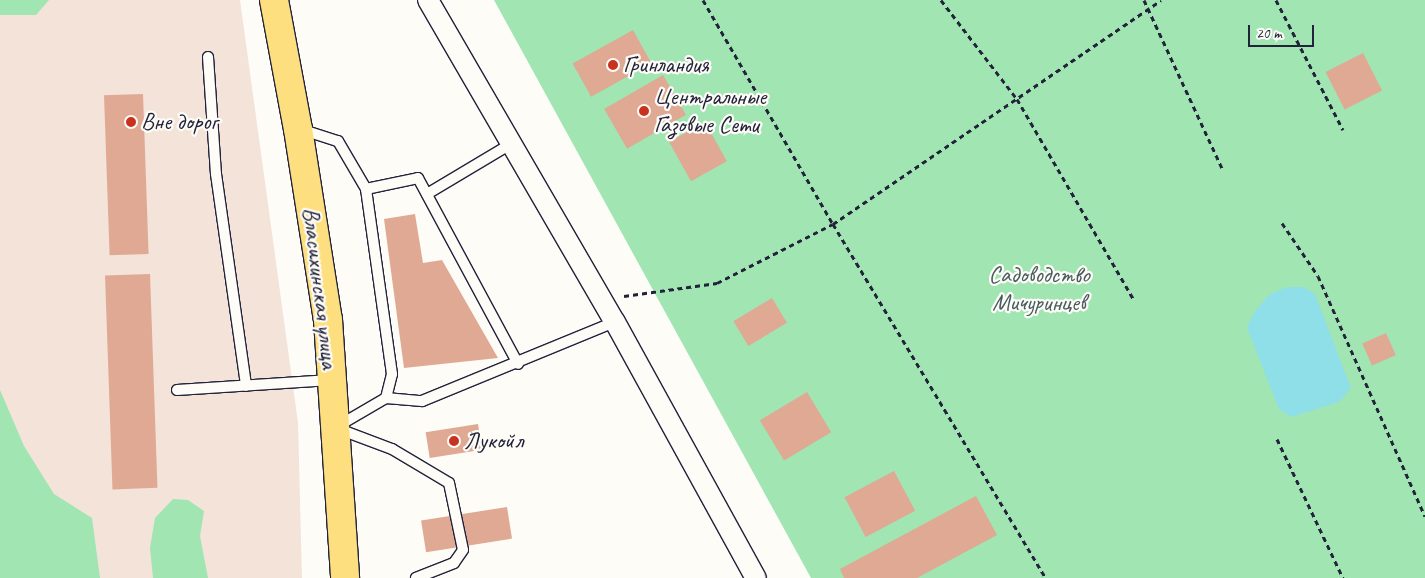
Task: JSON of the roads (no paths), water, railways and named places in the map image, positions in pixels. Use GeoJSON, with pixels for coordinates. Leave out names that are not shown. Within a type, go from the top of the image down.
{"type":"FeatureCollection","features":[{"type":"Feature","properties":{"kind":"highway","name":"Власихинская улица"},"geometry":{"type":"LineString","coordinates":[[274,0],[298,129],[328,320],[345,578]]}},
{"type":"Feature","properties":{"kind":"street"},"geometry":{"type":"LineString","coordinates":[[428,0],[615,322],[756,578]]}},
{"type":"Feature","properties":{"kind":"lane"},"geometry":{"type":"LineString","coordinates":[[208,57],[216,174],[246,386]]}},
{"type":"Feature","properties":{"kind":"lane"},"geometry":{"type":"LineString","coordinates":[[298,129],[338,141],[366,189],[392,374],[386,398]]}},
{"type":"Feature","properties":{"kind":"lane"},"geometry":{"type":"LineString","coordinates":[[427,194],[511,144]]}},
{"type":"Feature","properties":{"kind":"lane"},"geometry":{"type":"LineString","coordinates":[[366,189],[418,178],[518,364]]}},
{"type":"Feature","properties":{"kind":"lane"},"geometry":{"type":"LineString","coordinates":[[335,428],[386,398],[422,401],[518,364],[615,322]]}},
{"type":"Feature","properties":{"kind":"lane"},"geometry":{"type":"LineString","coordinates":[[177,390],[332,380]]}},
{"type":"Feature","properties":{"kind":"lane"},"geometry":{"type":"LineString","coordinates":[[335,428],[392,449],[449,483],[463,550],[454,563],[416,578]]}},
{"type":"Feature","properties":{"kind":"water"},"geometry":{"type":"Polygon","coordinates":[[[1288,287],[1304,287],[1315,294],[1351,388],[1339,402],[1291,417],[1279,409],[1247,328],[1255,311],[1270,294],[1288,287]]]}},
{"type":"Feature","properties":{"kind":"place","name":"Гринландия"},"geometry":{"type":"Point","coordinates":[613,65]}},
{"type":"Feature","properties":{"kind":"place","name":"Центральные Газовые Сети"},"geometry":{"type":"Point","coordinates":[644,111]}},
{"type":"Feature","properties":{"kind":"place","name":"Вне дорог"},"geometry":{"type":"Point","coordinates":[131,122]}},
{"type":"Feature","properties":{"kind":"place","name":"Лукойл"},"geometry":{"type":"Point","coordinates":[454,441]}},
{"type":"Feature","properties":{"kind":"park label","name":"Садоводство Мичуринцев"},"geometry":{"type":"Point","coordinates":[1039,289]}}]}
